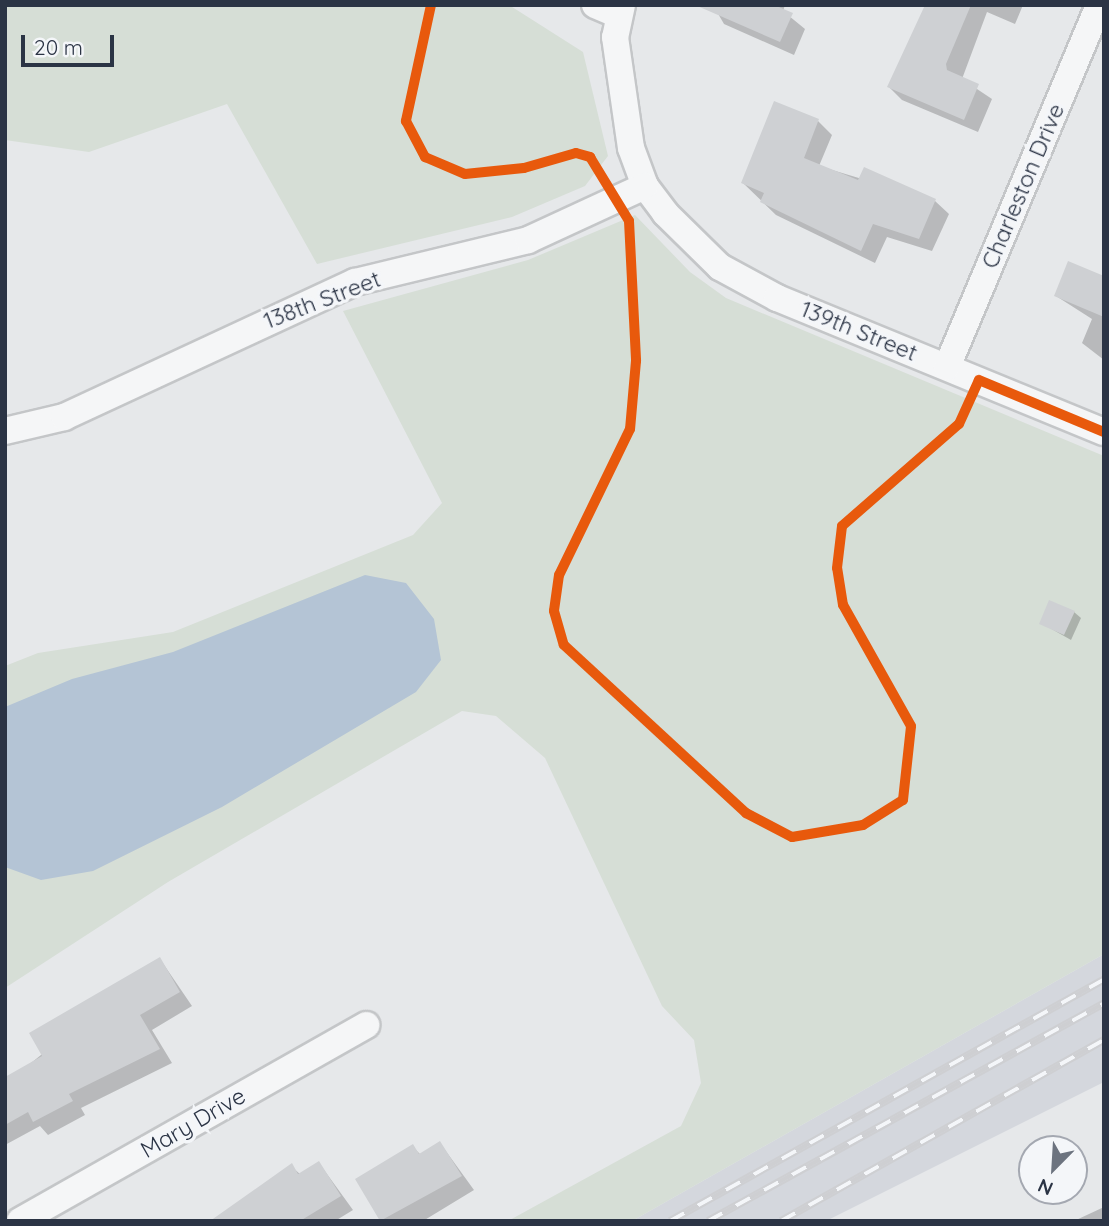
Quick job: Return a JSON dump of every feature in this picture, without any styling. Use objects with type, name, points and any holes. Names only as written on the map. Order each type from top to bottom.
[{"type":"street","name":"Charleston Drive","points":[[947,367],[1098,5]]},
{"type":"street","points":[[612,9],[631,148],[645,186]]},
{"type":"street","name":"139th Street","points":[[645,186],[720,267],[947,367],[1104,432]]},
{"type":"street","name":"138th Street","points":[[5,430],[64,417],[355,282],[528,240],[645,186]]},
{"type":"street","name":"Mary Drive","points":[[20,1221],[366,1025]]},
{"type":"shaded area","points":[[5,5],[509,5],[583,52],[608,156],[585,186],[512,217],[317,264],[227,104],[89,152],[5,140]]},
{"type":"shaded area","points":[[635,215],[690,272],[726,298],[1104,456],[1104,954],[632,1221],[508,1221],[681,1126],[701,1083],[694,1040],[662,1006],[545,758],[496,716],[462,711],[168,882],[5,988],[5,666],[38,653],[173,632],[413,535],[442,503],[343,311],[528,260]]},
{"type":"shaded area","points":[[1104,954],[1104,1082],[826,1221],[632,1221]]},
{"type":"water","points":[[365,575],[406,583],[434,619],[441,660],[416,692],[222,807],[93,871],[41,880],[5,867],[5,707],[72,679],[173,652]]},
{"type":"building","points":[[695,5],[774,5],[793,13],[780,42]]},
{"type":"building","points":[[925,5],[971,5],[946,64],[947,70],[979,84],[964,120],[887,87]]},
{"type":"building","points":[[774,101],[819,119],[804,158],[858,180],[864,167],[936,199],[919,239],[873,224],[861,251],[760,202],[764,193],[741,183]]},
{"type":"building","points":[[1068,261],[1104,276],[1104,317],[1054,296]]},
{"type":"building","points":[[1049,600],[1075,611],[1064,635],[1039,624]]},
{"type":"building","points":[[160,957],[180,992],[140,1015],[160,1049],[69,1094],[73,1101],[33,1122],[28,1112],[5,1125],[5,1077],[42,1056],[29,1033]]},
{"type":"building","points":[[440,1141],[462,1176],[380,1221],[355,1179],[413,1144],[419,1154]]},
{"type":"building","points":[[319,1161],[341,1196],[300,1221],[210,1221],[292,1163],[298,1174]]},
{"type":"railway","points":[[670,1221],[1104,979]]},
{"type":"railway","points":[[708,1221],[1104,1003]]},
{"type":"railway","points":[[781,1221],[1104,1040]]},
{"type":"cycle path","points":[[431,5],[406,121],[425,157],[465,174],[524,168],[576,153],[590,157],[629,221],[636,361],[630,429],[559,575],[554,611],[564,645],[746,813],[792,837],[863,825],[903,800],[911,726],[843,605],[837,568],[842,526],[959,424],[979,380],[1104,432]]}]
